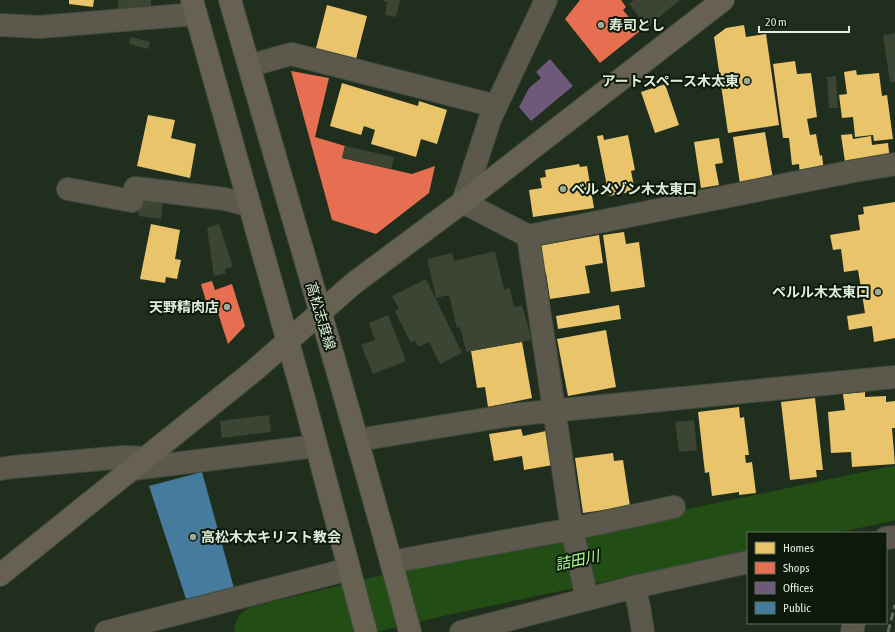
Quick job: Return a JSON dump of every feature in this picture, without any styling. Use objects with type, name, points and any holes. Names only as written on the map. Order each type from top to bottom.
[{"type":"main road","name":"高松志度線","points":[[230,0],[358,440],[410,632]]},
{"type":"main road","points":[[0,575],[256,369],[354,282],[463,202],[723,0]]},
{"type":"main road","points":[[194,7],[288,341],[366,632]]},
{"type":"street","points":[[546,0],[490,119],[463,202],[528,236],[895,164]]},
{"type":"street","points":[[0,25],[39,27],[194,7]]},
{"type":"street","points":[[249,66],[291,54],[496,106]]},
{"type":"street","points":[[68,189],[132,201],[135,188],[225,199],[250,206]]},
{"type":"street","points":[[528,236],[572,529],[587,599]]},
{"type":"street","points":[[358,440],[511,415],[895,377]]},
{"type":"street","points":[[0,469],[13,466],[116,458],[140,463],[316,446]]},
{"type":"street","points":[[393,567],[674,507]]},
{"type":"street","points":[[461,632],[634,587],[747,562]]},
{"type":"street","points":[[106,632],[351,576]]},
{"type":"street","points":[[634,587],[643,632]]},
{"type":"building: Homes","points":[[69,0],[94,0],[93,7],[69,4]]},
{"type":"building: Homes","points":[[327,5],[367,16],[355,63],[315,52]]},
{"type":"building: Homes","name":"アートスペース木太東","points":[[744,25],[746,37],[766,34],[779,125],[728,133],[714,37],[726,28]]},
{"type":"building: Homes","points":[[795,61],[797,74],[811,73],[817,117],[807,119],[810,135],[816,134],[820,156],[822,155],[824,172],[800,175],[799,164],[792,165],[789,138],[783,138],[773,64]]},
{"type":"building: Homes","points":[[856,70],[857,75],[879,73],[882,96],[887,95],[893,139],[874,141],[873,135],[855,137],[853,117],[842,118],[839,95],[847,94],[844,72]]},
{"type":"building: Homes","points":[[342,83],[418,106],[419,101],[447,110],[437,144],[421,139],[416,157],[371,144],[375,130],[364,126],[361,135],[330,126]]},
{"type":"building: Homes","points":[[665,84],[679,125],[655,133],[641,92]]},
{"type":"building: Homes","points":[[148,115],[175,120],[171,138],[196,144],[190,178],[137,166]]},
{"type":"building: Homes","points":[[765,132],[773,179],[740,184],[733,137]]},
{"type":"building: Homes","points":[[852,134],[853,139],[871,136],[872,145],[888,143],[890,160],[845,162],[841,135]]},
{"type":"building: Homes","points":[[603,135],[604,140],[628,135],[635,170],[631,171],[635,191],[609,196],[597,136]]},
{"type":"building: Homes","points":[[719,138],[723,163],[715,164],[719,185],[701,188],[694,142]]},
{"type":"building: Homes","name":"ベルメゾン木太東口","points":[[579,164],[580,167],[587,166],[594,208],[533,217],[529,190],[542,188],[540,178],[546,177],[545,170]]},
{"type":"building: Homes","name":"ペルル木太東口","points":[[895,202],[895,338],[874,342],[872,326],[849,330],[847,316],[865,313],[858,270],[844,272],[841,249],[833,250],[830,235],[860,230],[858,215],[864,214],[863,207]]},
{"type":"building: Homes","points":[[151,224],[180,230],[175,259],[181,260],[177,279],[166,277],[165,283],[140,279]]},
{"type":"building: Homes","points":[[624,232],[626,244],[639,242],[645,287],[611,292],[603,235]]},
{"type":"building: Homes","points":[[599,235],[603,263],[585,266],[590,293],[550,299],[546,273],[542,274],[538,246]]},
{"type":"building: Homes","points":[[619,305],[621,319],[558,329],[556,316]]},
{"type":"building: Homes","points":[[606,330],[616,387],[568,396],[557,339]]},
{"type":"building: Homes","points":[[522,342],[532,398],[488,407],[485,387],[477,388],[471,351]]},
{"type":"building: Homes","points":[[865,392],[865,397],[886,396],[886,402],[895,401],[895,428],[892,428],[895,464],[852,467],[851,452],[831,453],[828,412],[845,410],[843,394]]},
{"type":"building: Homes","points":[[815,398],[823,470],[816,470],[817,477],[790,480],[781,402]]},
{"type":"building: Homes","points":[[739,407],[740,418],[744,417],[749,455],[745,455],[746,463],[752,462],[756,493],[739,495],[739,492],[712,496],[709,472],[705,473],[698,412]]},
{"type":"building: Homes","points":[[521,429],[523,436],[546,431],[553,465],[524,470],[522,456],[494,461],[489,434]]},
{"type":"building: Homes","points":[[613,453],[614,461],[623,460],[630,506],[583,513],[575,458]]},
{"type":"building: Shops","points":[[580,0],[621,0],[626,7],[623,10],[640,31],[600,63],[565,19]]},
{"type":"building: Shops","points":[[291,71],[329,78],[315,137],[345,146],[342,158],[412,174],[435,166],[429,193],[376,234],[332,220]]},
{"type":"building: Shops","points":[[212,281],[215,290],[232,284],[245,326],[228,344],[218,313],[210,315],[201,284]]},
{"type":"building: Offices","points":[[550,59],[573,86],[531,121],[519,107],[529,88],[541,78],[536,72]]},
{"type":"building: Public","name":"高松木太キリスト教会","points":[[202,472],[234,588],[186,599],[149,486]]},
{"type":"building: Other","points":[[118,0],[151,0],[151,14],[118,13]]},
{"type":"building: Other","points":[[381,0],[400,0],[396,17],[385,15],[387,2]]},
{"type":"building: Other","points":[[634,0],[680,0],[647,27],[629,4]]},
{"type":"building: Other","points":[[895,33],[895,82],[890,82],[883,35]]},
{"type":"building: Other","points":[[131,37],[150,42],[148,49],[129,44]]},
{"type":"building: Other","points":[[836,76],[838,108],[829,108],[827,77]]},
{"type":"building: Other","points":[[345,146],[394,157],[391,169],[342,158]]},
{"type":"building: Other","points":[[139,198],[163,200],[161,219],[138,216]]},
{"type":"building: Other","points":[[219,224],[233,267],[225,269],[226,273],[214,276],[207,228]]},
{"type":"building: Other","points":[[495,251],[504,289],[510,288],[514,307],[522,305],[532,340],[466,352],[460,327],[457,328],[449,295],[436,298],[427,259],[452,253],[454,261]]},
{"type":"building: Other","points":[[426,279],[462,353],[440,364],[429,342],[418,347],[415,340],[411,343],[395,311],[399,309],[392,296]]},
{"type":"building: Other","points":[[388,315],[406,361],[373,374],[361,345],[375,340],[369,323]]},
{"type":"building: Other","points":[[269,415],[271,432],[222,438],[220,421]]},
{"type":"building: Other","points":[[694,420],[697,450],[679,452],[675,422]]},
{"type":"waterway","name":"詰田川","points":[[261,632],[444,588],[895,493]]},
{"type":"railway","points":[[888,632],[895,605]]},
{"type":"place","name":"寿司とし","points":[[601,25]]},
{"type":"place","name":"アートスペース木太東","points":[[747,81]]},
{"type":"place","name":"ベルメゾン木太東口","points":[[563,189]]},
{"type":"place","name":"ペルル木太東口","points":[[878,292]]},
{"type":"place","name":"天野精肉店","points":[[227,307]]},
{"type":"place","name":"高松木太キリスト教会","points":[[193,537]]}]
